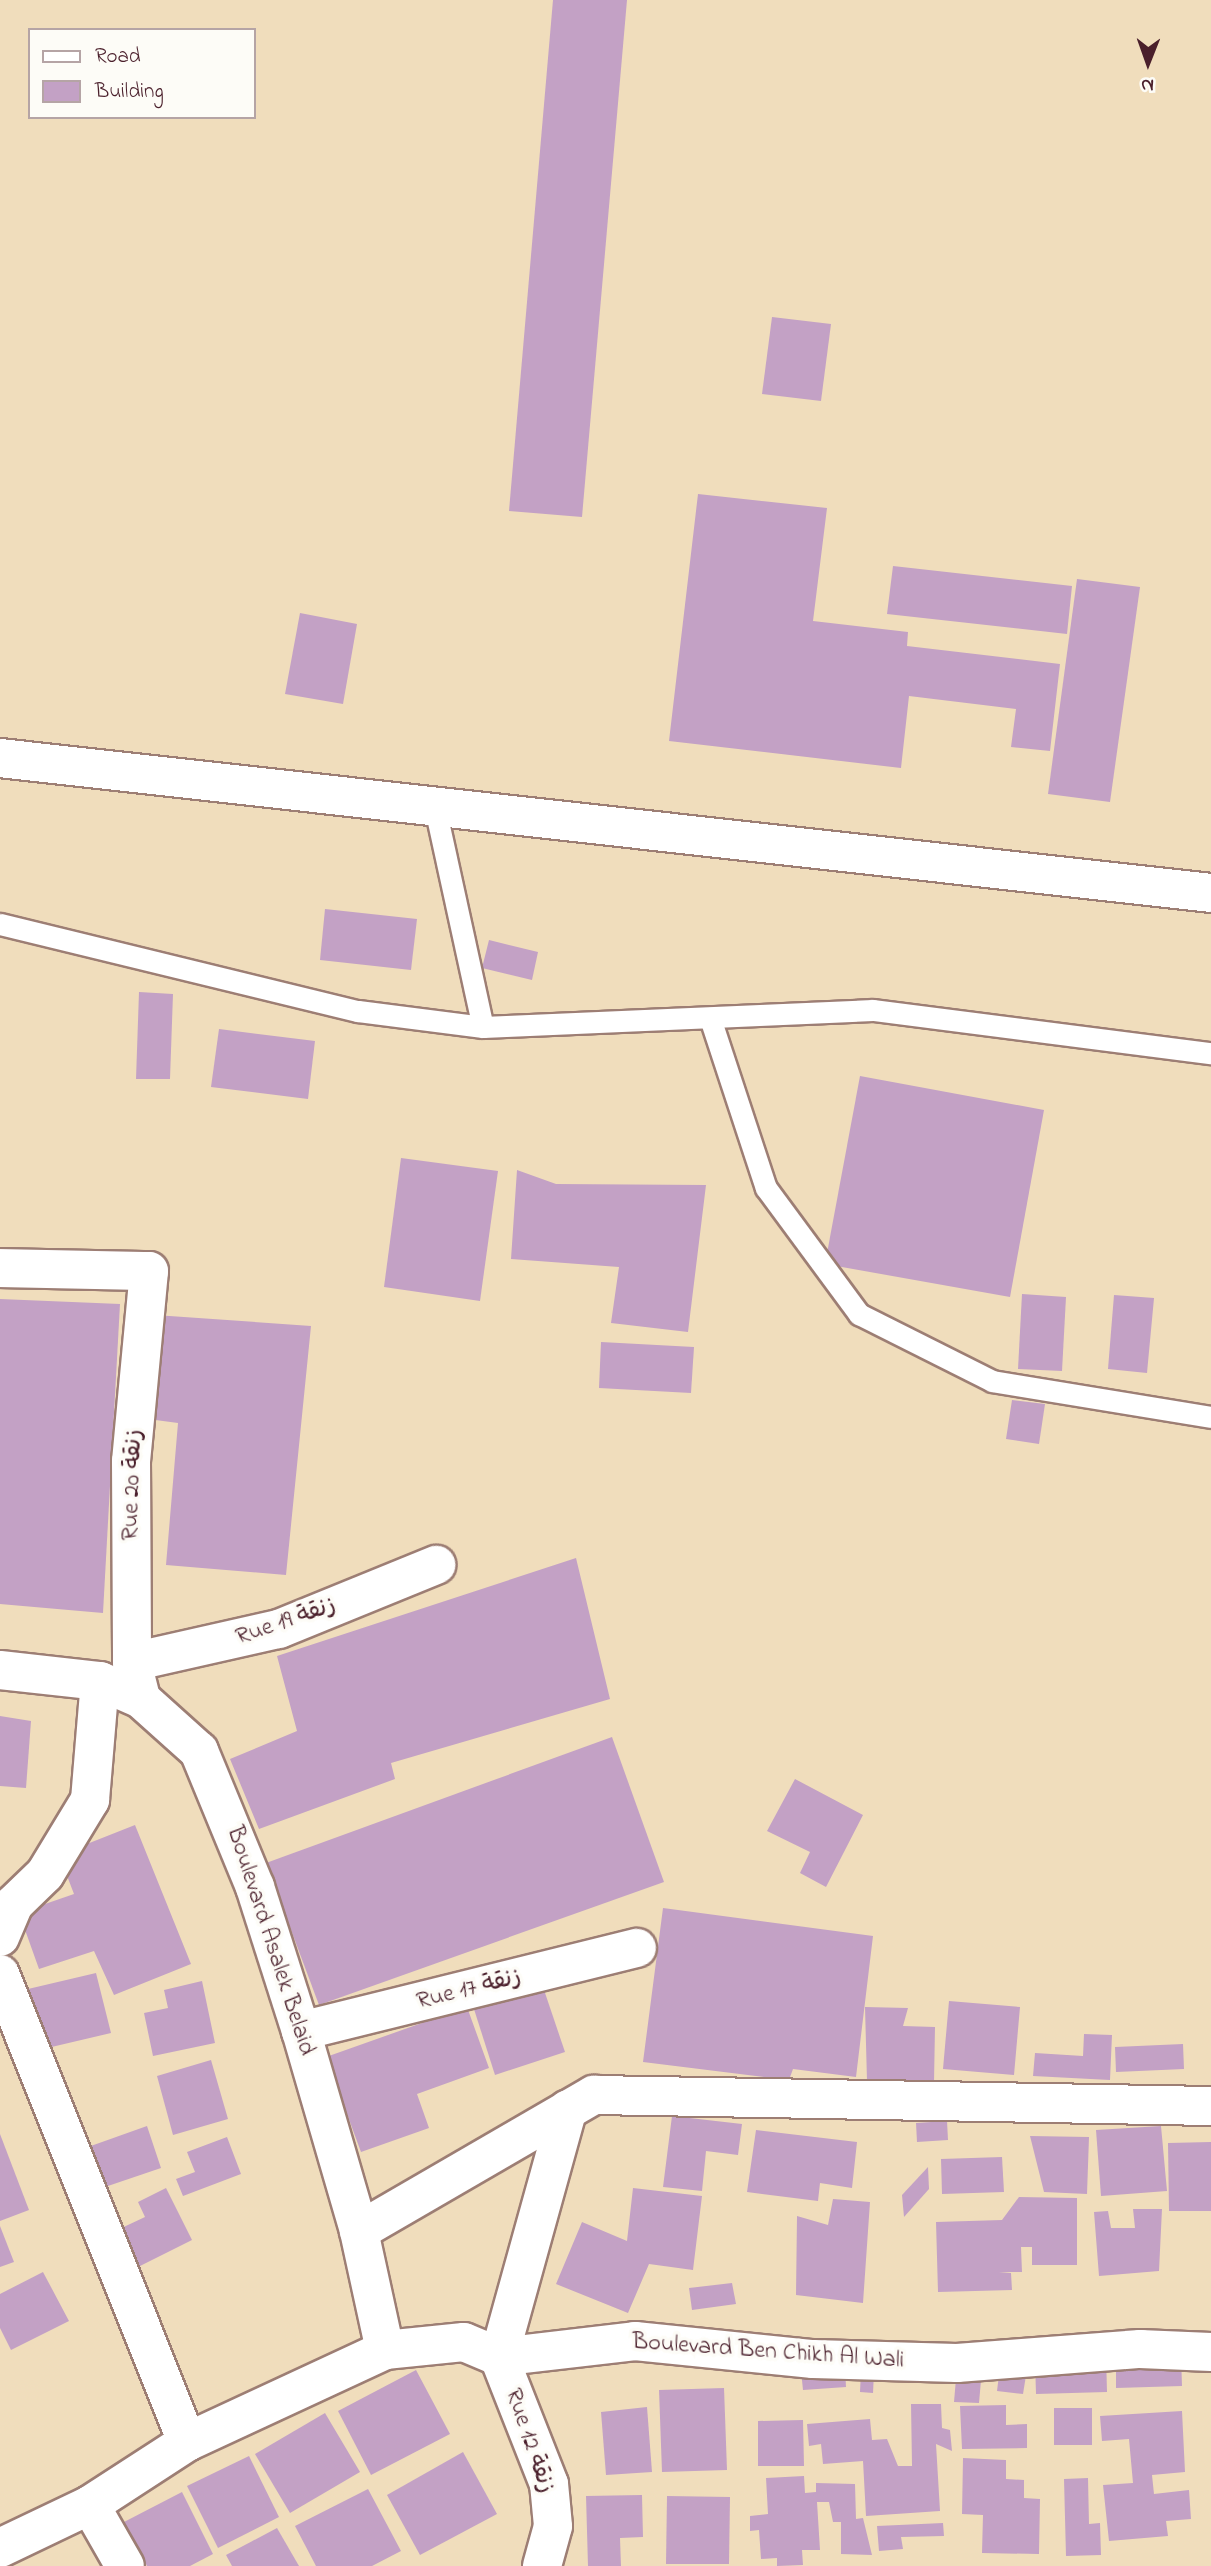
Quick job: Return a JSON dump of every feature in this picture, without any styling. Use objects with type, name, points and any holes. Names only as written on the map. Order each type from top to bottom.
[{"type":"street","points":[[0,758],[435,803],[1211,893]]},
{"type":"street","name":"Rue 20 زنقة","points":[[0,1268],[149,1271],[131,1461],[132,1662],[141,1699]]},
{"type":"street","name":"Rue 19 زنقة","points":[[132,1662],[279,1629],[436,1564]]},
{"type":"street","name":"Boulevard Asalek Belaid","points":[[0,1671],[100,1681],[141,1699],[199,1751],[255,1887],[301,2031],[359,2231],[385,2350]]},
{"type":"street","points":[[5,1915],[58,1855],[90,1800],[100,1681]]},
{"type":"street","name":"Rue 17 زنقة","points":[[301,2031],[637,1948]]},
{"type":"street","points":[[0,1974],[187,2442]]},
{"type":"street","points":[[359,2231],[594,2095],[1211,2106]]},
{"type":"street","points":[[499,2357],[568,2109]]},
{"type":"street","name":"Boulevard Ben Chikh Al Wali","points":[[0,2548],[90,2505],[187,2442],[385,2350],[464,2342],[499,2357],[635,2341],[813,2359],[957,2363],[1140,2349],[1211,2352]]},
{"type":"street","name":"Rue 12 زنقة","points":[[499,2357],[550,2484],[552,2526],[542,2566]]},
{"type":"street","points":[[90,2505],[125,2566]]},
{"type":"lane","points":[[435,803],[484,1027]]},
{"type":"lane","points":[[0,923],[358,1011],[484,1027],[873,1010],[1211,1053]]},
{"type":"lane","points":[[710,1018],[766,1188],[859,1314],[992,1381],[1211,1417]]},
{"type":"building","points":[[553,0],[627,0],[582,517],[509,511]]},
{"type":"building","points":[[772,317],[831,324],[821,401],[762,394]]},
{"type":"building","points":[[698,494],[827,508],[813,621],[908,632],[907,646],[1060,664],[1050,751],[1011,747],[1016,709],[909,696],[901,768],[669,741]]},
{"type":"building","points":[[893,566],[1072,586],[1067,634],[887,614]]},
{"type":"building","points":[[1077,579],[1140,587],[1110,802],[1048,794]]},
{"type":"building","points":[[300,613],[357,624],[343,704],[285,694]]},
{"type":"building","points":[[325,909],[417,919],[411,970],[320,960]]},
{"type":"building","points":[[489,940],[538,952],[532,980],[482,968]]},
{"type":"building","points":[[139,992],[173,994],[170,1079],[136,1079]]},
{"type":"building","points":[[219,1029],[315,1041],[308,1099],[211,1087]]},
{"type":"building","points":[[860,1076],[1044,1110],[1010,1297],[825,1264]]},
{"type":"building","points":[[401,1158],[498,1171],[480,1301],[384,1287]]},
{"type":"building","points":[[517,1170],[556,1184],[706,1185],[688,1332],[611,1323],[619,1267],[511,1259]]},
{"type":"building","points":[[1022,1294],[1066,1297],[1062,1371],[1018,1369]]},
{"type":"building","points":[[1114,1295],[1154,1298],[1147,1373],[1108,1369]]},
{"type":"building","points":[[0,1299],[120,1304],[103,1613],[0,1604]]},
{"type":"building","points":[[155,1315],[311,1326],[286,1575],[166,1565],[178,1423],[148,1419]]},
{"type":"building","points":[[601,1342],[694,1347],[691,1393],[599,1388]]},
{"type":"building","points":[[1012,1400],[1045,1404],[1039,1444],[1006,1439]]},
{"type":"building","points":[[576,1558],[610,1699],[391,1763],[395,1779],[259,1829],[230,1759],[297,1731],[277,1656]]},
{"type":"building","points":[[0,1716],[31,1721],[26,1788],[0,1786]]},
{"type":"building","points":[[612,1737],[664,1882],[319,2005],[266,1863]]},
{"type":"building","points":[[795,1779],[863,1815],[826,1887],[800,1873],[810,1852],[767,1831]]},
{"type":"building","points":[[135,1825],[191,1964],[114,1995],[94,1951],[39,1969],[19,1913],[74,1894],[59,1855]]},
{"type":"building","points":[[663,1908],[873,1936],[856,2077],[793,2069],[789,2080],[643,2062]]},
{"type":"building","points":[[96,1973],[111,2033],[43,2049],[28,1989]]},
{"type":"building","points":[[202,1981],[215,2043],[153,2056],[144,2013],[168,2008],[164,1990]]},
{"type":"building","points":[[542,1984],[565,2052],[495,2075],[473,2006]]},
{"type":"building","points":[[949,2001],[1020,2007],[1014,2075],[943,2069]]},
{"type":"building","points":[[467,2007],[489,2068],[417,2094],[429,2128],[361,2152],[326,2057]]},
{"type":"building","points":[[865,2007],[908,2008],[903,2026],[935,2027],[934,2083],[867,2081]]},
{"type":"building","points":[[1084,2034],[1112,2035],[1110,2080],[1033,2076],[1035,2053],[1083,2056]]},
{"type":"building","points":[[1183,2044],[1184,2069],[1116,2072],[1115,2047]]},
{"type":"building","points":[[211,2060],[228,2119],[173,2135],[157,2076]]},
{"type":"building","points":[[672,2116],[742,2124],[738,2155],[706,2151],[702,2191],[663,2187]]},
{"type":"building","points":[[947,2121],[948,2140],[917,2142],[916,2123]]},
{"type":"building","points":[[147,2126],[161,2168],[102,2188],[88,2147]]},
{"type":"building","points":[[1161,2126],[1167,2191],[1101,2196],[1096,2130]]},
{"type":"building","points":[[756,2130],[857,2142],[852,2188],[820,2183],[818,2201],[747,2192]]},
{"type":"building","points":[[0,2134],[29,2210],[0,2221]]},
{"type":"building","points":[[1030,2136],[1089,2137],[1087,2194],[1044,2192]]},
{"type":"building","points":[[227,2137],[241,2174],[183,2196],[176,2179],[195,2172],[187,2152]]},
{"type":"building","points":[[1211,2142],[1211,2211],[1169,2211],[1168,2143]]},
{"type":"building","points":[[1002,2157],[1004,2192],[942,2194],[941,2159]]},
{"type":"building","points":[[928,2167],[929,2189],[904,2217],[902,2195]]},
{"type":"building","points":[[166,2188],[192,2240],[132,2270],[113,2232],[145,2217],[138,2202]]},
{"type":"building","points":[[633,2188],[702,2196],[693,2270],[649,2264],[628,2313],[556,2284],[582,2222],[627,2241]]},
{"type":"building","points":[[1019,2197],[1077,2198],[1077,2265],[1032,2265],[1032,2247],[1021,2247],[1022,2272],[999,2272],[1011,2273],[1012,2290],[938,2292],[936,2222],[1002,2220]]},
{"type":"building","points":[[833,2199],[870,2202],[863,2303],[796,2295],[797,2216],[828,2225]]},
{"type":"building","points":[[1133,2209],[1162,2209],[1159,2271],[1099,2276],[1094,2212],[1108,2211],[1111,2228],[1135,2228]]},
{"type":"building","points":[[0,2226],[14,2262],[0,2267]]},
{"type":"building","points":[[43,2272],[69,2321],[11,2350],[0,2328],[0,2294]]},
{"type":"building","points":[[732,2283],[736,2304],[692,2310],[689,2288]]},
{"type":"building","points":[[1106,2354],[1107,2392],[1036,2394],[1035,2360]]},
{"type":"building","points":[[1181,2355],[1182,2386],[1116,2388],[1116,2356]]},
{"type":"building","points":[[1001,2359],[1028,2363],[1023,2394],[997,2391]]},
{"type":"building","points":[[957,2367],[982,2369],[979,2403],[954,2402]]},
{"type":"building","points":[[845,2368],[846,2387],[803,2390],[801,2371]]},
{"type":"building","points":[[416,2370],[450,2434],[371,2475],[338,2411]]},
{"type":"building","points":[[861,2370],[874,2372],[873,2393],[860,2392]]},
{"type":"building","points":[[724,2388],[727,2470],[662,2472],[659,2390]]},
{"type":"building","points":[[911,2404],[941,2404],[942,2428],[950,2430],[952,2451],[936,2444],[940,2511],[866,2516],[863,2461],[823,2464],[821,2444],[809,2446],[807,2424],[870,2419],[872,2440],[887,2439],[898,2466],[912,2466]]},
{"type":"building","points":[[1006,2405],[1006,2425],[1027,2424],[1027,2448],[962,2449],[960,2406]]},
{"type":"building","points":[[647,2407],[652,2472],[606,2475],[601,2412]]},
{"type":"building","points":[[1054,2408],[1092,2408],[1092,2445],[1054,2445]]},
{"type":"building","points":[[1182,2411],[1185,2472],[1152,2475],[1154,2494],[1189,2490],[1191,2519],[1166,2521],[1168,2536],[1109,2541],[1103,2485],[1133,2483],[1129,2439],[1102,2441],[1100,2416]]},
{"type":"building","points":[[325,2413],[360,2472],[290,2513],[255,2454]]},
{"type":"building","points":[[803,2420],[804,2466],[758,2466],[758,2421]]},
{"type":"building","points":[[463,2452],[497,2514],[420,2555],[387,2495]]},
{"type":"building","points":[[249,2456],[279,2517],[218,2548],[187,2486]]},
{"type":"building","points":[[963,2458],[1006,2460],[1006,2479],[1024,2480],[1024,2498],[1040,2499],[1039,2554],[982,2553],[983,2515],[962,2514]]},
{"type":"building","points":[[804,2476],[805,2493],[816,2492],[816,2483],[855,2484],[856,2519],[863,2518],[872,2555],[841,2554],[841,2522],[833,2522],[829,2502],[817,2502],[820,2550],[802,2550],[803,2565],[777,2566],[777,2558],[761,2559],[759,2530],[750,2531],[750,2516],[768,2514],[766,2478]]},
{"type":"building","points":[[1088,2478],[1089,2524],[1100,2523],[1101,2555],[1066,2556],[1064,2479]]},
{"type":"building","points":[[368,2489],[401,2551],[372,2566],[316,2566],[295,2526]]},
{"type":"building","points":[[182,2492],[213,2554],[190,2566],[147,2566],[124,2522]]},
{"type":"building","points":[[642,2495],[643,2537],[620,2538],[621,2566],[588,2566],[586,2496]]},
{"type":"building","points":[[667,2496],[730,2497],[729,2564],[666,2564]]},
{"type":"building","points":[[943,2523],[944,2536],[901,2537],[903,2549],[879,2551],[877,2526]]},
{"type":"building","points":[[277,2528],[299,2566],[232,2566],[226,2555]]}]
